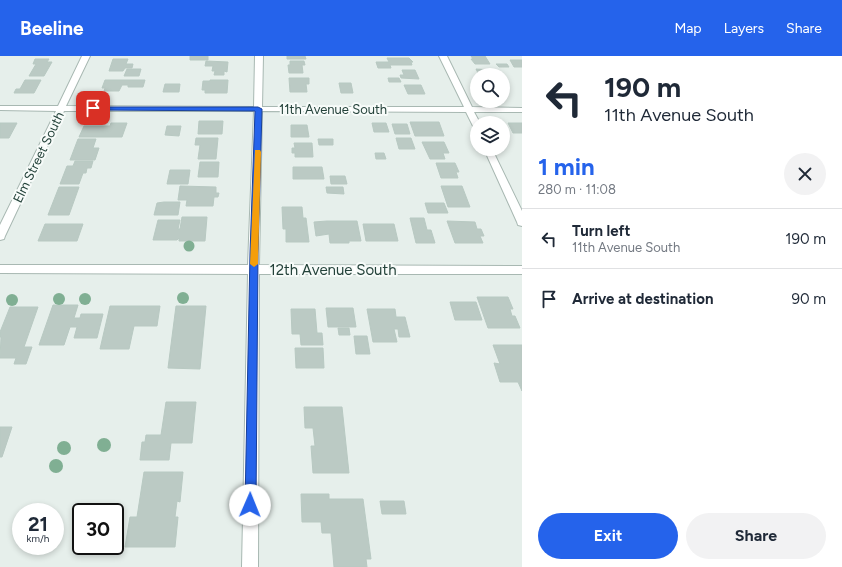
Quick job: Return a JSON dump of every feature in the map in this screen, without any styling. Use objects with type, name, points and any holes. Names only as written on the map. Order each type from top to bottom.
[{"type":"street","name":"Elm Street South","points":[[0,236],[86,56]]},
{"type":"street","points":[[250,567],[254,270],[259,56]]},
{"type":"street","points":[[443,56],[473,116]]},
{"type":"street","name":"11th Avenue South","points":[[0,108],[522,110]]},
{"type":"street","points":[[491,156],[522,222]]},
{"type":"street","name":"12th Avenue South","points":[[0,269],[522,270]]},
{"type":"building","points":[[190,56],[208,56],[208,60],[190,60]]},
{"type":"building","points":[[287,56],[305,56],[306,59],[287,59]]},
{"type":"building","points":[[471,56],[485,56],[490,64],[475,64],[471,59],[473,59]]},
{"type":"building","points":[[387,58],[409,58],[413,62],[411,62],[412,65],[390,65],[391,68],[378,68],[376,62],[389,62]]},
{"type":"building","points":[[35,59],[49,59],[47,62],[52,62],[44,76],[29,76],[36,64],[33,64]]},
{"type":"building","points":[[113,59],[128,59],[126,64],[133,64],[132,68],[125,68],[123,71],[109,71]]},
{"type":"building","points":[[510,60],[522,60],[522,67],[514,67]]},
{"type":"building","points":[[206,61],[228,62],[227,72],[224,71],[224,75],[214,75],[215,71],[212,71],[213,66],[205,66]]},
{"type":"building","points":[[290,61],[304,61],[305,65],[302,65],[303,73],[289,73],[288,65],[290,65]]},
{"type":"building","points":[[496,64],[507,64],[509,67],[499,67]]},
{"type":"building","points":[[127,69],[141,69],[139,76],[124,76]]},
{"type":"building","points":[[402,70],[415,70],[419,79],[401,78],[400,75],[404,75]]},
{"type":"building","points":[[289,78],[309,78],[309,84],[306,84],[307,92],[290,92]]},
{"type":"building","points":[[388,78],[399,78],[401,82],[389,82]]},
{"type":"building","points":[[25,80],[41,80],[34,93],[14,93],[16,89],[20,89]]},
{"type":"building","points":[[105,80],[145,80],[143,87],[128,87],[128,85],[122,85],[119,91],[104,91],[105,88],[102,88]]},
{"type":"building","points":[[228,80],[227,93],[205,93],[205,90],[202,90],[203,81]]},
{"type":"building","points":[[339,83],[351,83],[353,93],[341,93]]},
{"type":"building","points":[[165,84],[180,84],[179,92],[163,92]]},
{"type":"building","points":[[404,85],[421,85],[425,94],[408,94]]},
{"type":"building","points":[[199,121],[223,121],[222,134],[198,134]]},
{"type":"building","points":[[410,122],[439,122],[444,136],[415,136]]},
{"type":"building","points":[[0,123],[17,123],[9,138],[0,138]]},
{"type":"building","points":[[111,123],[127,123],[122,137],[79,137],[84,126],[110,126]]},
{"type":"building","points":[[372,123],[386,123],[389,132],[374,132]]},
{"type":"building","points":[[510,123],[522,123],[522,133],[513,133]]},
{"type":"building","points":[[392,124],[407,124],[410,134],[395,134]]},
{"type":"building","points":[[291,125],[307,125],[309,137],[291,137]]},
{"type":"building","points":[[167,126],[181,126],[179,136],[165,135]]},
{"type":"building","points":[[196,138],[218,138],[216,159],[198,159],[200,145],[195,145]]},
{"type":"building","points":[[396,138],[411,138],[415,149],[399,149]]},
{"type":"building","points":[[78,139],[96,139],[93,148],[99,148],[95,160],[70,160]]},
{"type":"building","points":[[318,139],[333,139],[333,145],[319,145]]},
{"type":"building","points":[[422,142],[444,142],[449,153],[443,153],[445,159],[430,159]]},
{"type":"building","points":[[294,143],[312,143],[313,157],[295,157],[295,153],[292,153],[292,148],[295,148]]},
{"type":"building","points":[[375,153],[384,153],[386,159],[376,159]]},
{"type":"building","points":[[75,161],[93,161],[91,168],[87,168],[86,173],[83,173],[79,184],[60,184],[67,166],[73,166]]},
{"type":"building","points":[[200,162],[219,162],[218,177],[198,177]]},
{"type":"building","points":[[436,163],[455,163],[459,172],[456,172],[458,178],[441,178]]},
{"type":"building","points":[[293,167],[322,167],[324,179],[293,179]]},
{"type":"building","points":[[170,170],[190,170],[188,184],[167,184]]},
{"type":"building","points":[[330,176],[345,176],[347,184],[331,184]]},
{"type":"building","points":[[180,186],[216,187],[216,193],[219,193],[218,197],[214,197],[213,206],[186,206],[187,200],[178,200]]},
{"type":"building","points":[[441,186],[462,186],[470,207],[448,207]]},
{"type":"building","points":[[59,187],[79,187],[69,215],[48,215]]},
{"type":"building","points":[[326,187],[343,187],[344,194],[327,193]]},
{"type":"building","points":[[180,202],[178,215],[154,215],[157,203]]},
{"type":"building","points":[[425,203],[444,203],[448,213],[428,213]]},
{"type":"building","points":[[282,207],[302,207],[303,218],[306,218],[309,242],[286,242],[286,229],[283,229]]},
{"type":"building","points":[[182,217],[207,217],[205,241],[179,241],[179,238],[177,240],[153,240],[158,220],[180,220],[178,229],[180,229]]},
{"type":"building","points":[[410,218],[424,218],[427,230],[431,230],[435,243],[416,243]]},
{"type":"building","points":[[357,221],[361,241],[349,241],[349,243],[330,243],[329,234],[316,236],[314,222]]},
{"type":"building","points":[[447,221],[475,222],[477,229],[481,229],[484,236],[480,236],[483,243],[455,243]]},
{"type":"building","points":[[45,224],[83,224],[77,241],[38,241]]},
{"type":"building","points":[[363,224],[394,224],[398,241],[366,241]]},
{"type":"building","points":[[477,297],[508,297],[513,309],[510,309],[512,316],[515,316],[520,328],[488,328]]},
{"type":"building","points":[[450,302],[476,302],[482,320],[455,320]]},
{"type":"building","points":[[53,305],[78,305],[74,318],[80,318],[81,314],[103,314],[97,338],[74,338],[77,327],[70,327],[64,345],[39,345]]},
{"type":"building","points":[[110,306],[160,306],[157,326],[134,326],[129,349],[100,349]]},
{"type":"building","points":[[176,306],[206,306],[200,369],[168,368]]},
{"type":"building","points":[[10,307],[38,307],[24,347],[32,347],[26,364],[14,364],[16,358],[0,358],[0,332]]},
{"type":"building","points":[[326,308],[353,308],[356,327],[328,327]]},
{"type":"building","points":[[291,309],[315,309],[317,333],[322,333],[323,345],[301,345],[300,334],[292,334]]},
{"type":"building","points":[[367,309],[395,309],[396,317],[405,317],[410,337],[399,337],[398,329],[394,329],[397,342],[373,342]]},
{"type":"building","points":[[338,328],[349,328],[350,335],[339,335]]},
{"type":"building","points":[[354,336],[367,336],[370,354],[356,354]]},
{"type":"building","points":[[493,345],[522,345],[522,391],[518,382],[500,382],[494,363],[500,364]]},
{"type":"building","points":[[295,348],[323,348],[324,368],[296,368]]},
{"type":"building","points":[[166,402],[196,402],[192,443],[171,443],[169,460],[140,460],[142,442],[145,442],[146,435],[161,435]]},
{"type":"building","points":[[304,407],[342,407],[349,473],[313,473],[311,446],[315,446],[313,428],[305,428]]},
{"type":"building","points":[[0,427],[12,427],[2,457],[0,457]]},
{"type":"building","points":[[144,472],[183,472],[180,502],[177,501],[175,517],[178,517],[175,547],[125,547],[130,517],[137,517]]},
{"type":"building","points":[[301,494],[329,494],[329,499],[363,499],[371,559],[366,559],[367,567],[334,567],[331,533],[322,533],[321,522],[302,522]]},
{"type":"building","points":[[380,501],[404,501],[406,514],[382,514]]},
{"type":"slow traffic","points":[[254,264],[257,152]]},
{"type":"route","points":[[93,108],[258,109],[250,505]]}]
